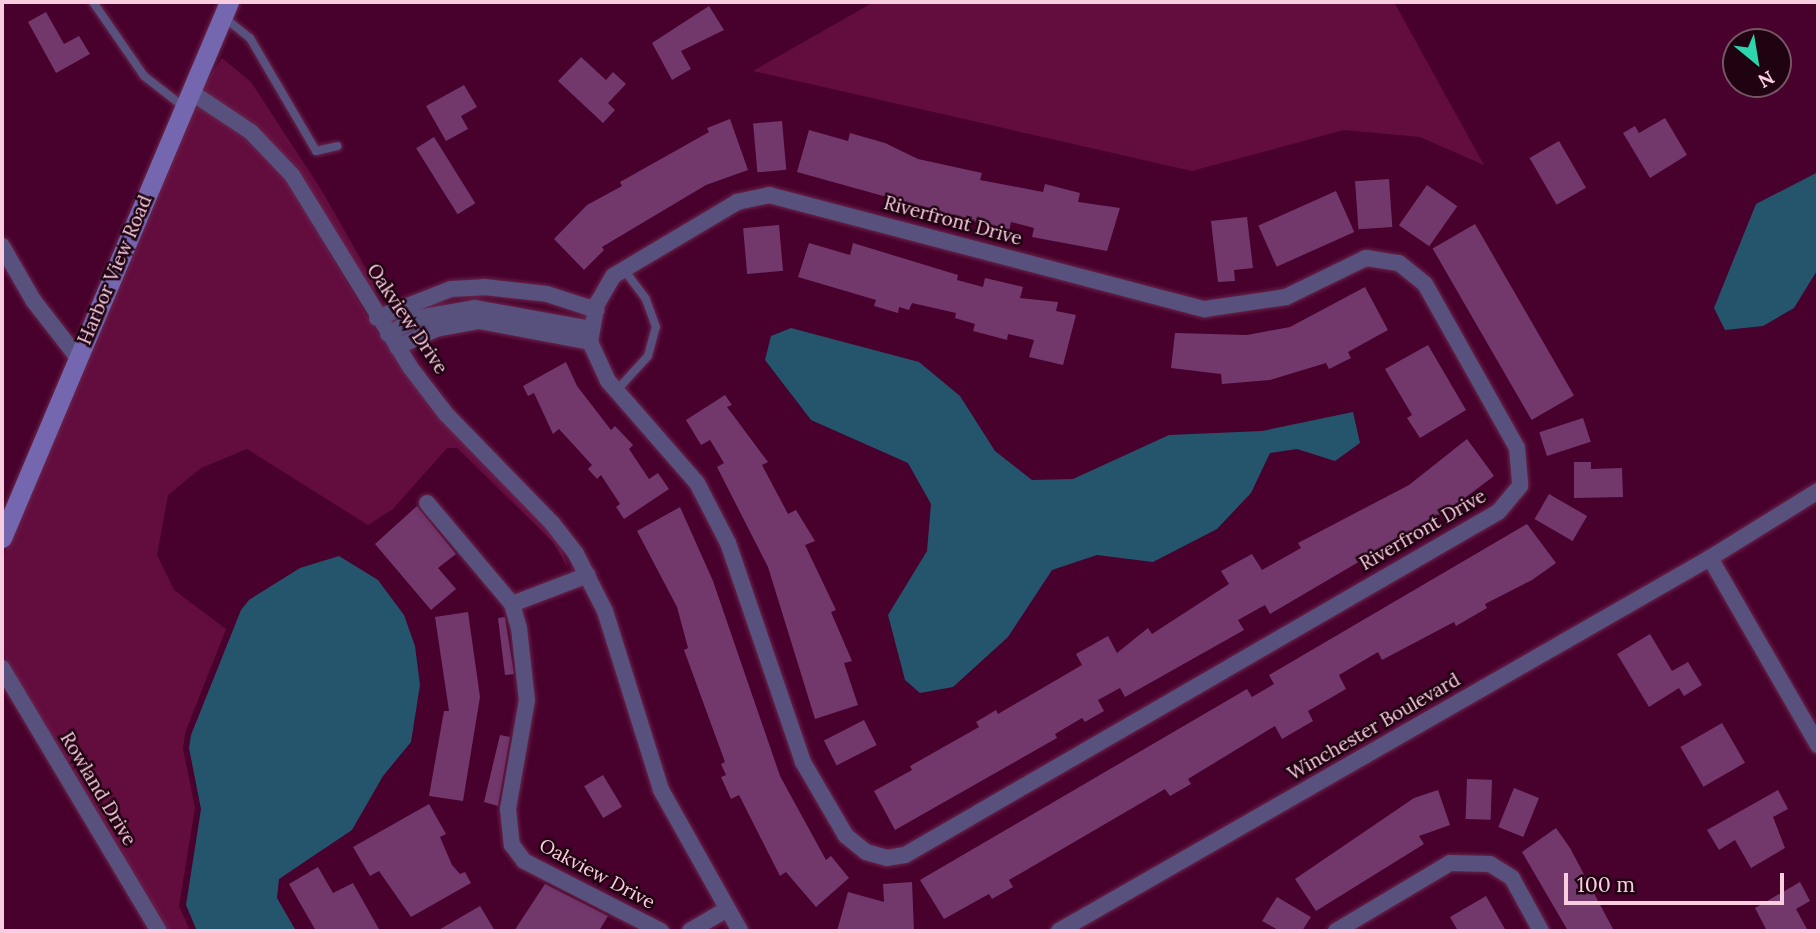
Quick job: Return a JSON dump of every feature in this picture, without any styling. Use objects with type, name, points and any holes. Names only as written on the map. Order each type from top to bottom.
[{"type":"main road","name":"Harbor View Road","points":[[2,538],[225,9]]},
{"type":"street","name":"Oakview Drive","points":[[187,99],[251,132],[292,175],[377,318],[446,414],[552,523],[588,575],[605,611],[661,790],[740,931]]},
{"type":"street","name":"Riverfront Drive","points":[[769,195],[1205,309],[1286,297],[1350,263],[1385,258],[1413,271],[1425,285],[1517,448],[1522,473],[1511,501],[1498,512],[905,855],[887,858],[855,845],[809,772],[794,740],[716,516],[680,459],[617,390],[591,336],[602,292],[623,268],[737,202],[769,195]]},
{"type":"street","points":[[2,246],[28,294],[77,357]]},
{"type":"street","points":[[377,318],[451,289],[509,289],[547,294],[596,310]]},
{"type":"street","points":[[506,318],[509,289]]},
{"type":"street","points":[[392,340],[432,314],[474,308],[506,318],[591,336]]},
{"type":"street","name":"Winchester Boulevard","points":[[1059,931],[1710,558],[1818,491]]},
{"type":"street","points":[[427,503],[512,604],[588,575]]},
{"type":"street","points":[[1710,558],[1818,745]]},
{"type":"street","name":"Oakview Drive","points":[[512,604],[527,700],[508,809],[512,845],[524,861],[661,931]]},
{"type":"street","name":"Rowland Drive","points":[[2,668],[159,931]]},
{"type":"street","points":[[1336,931],[1450,863],[1490,864],[1512,878],[1541,931]]},
{"type":"street","points":[[690,931],[727,909]]},
{"type":"lane","points":[[93,2],[144,76],[187,99]]},
{"type":"lane","points":[[225,9],[250,38],[316,151],[337,146]]},
{"type":"lane","points":[[617,390],[648,356],[656,327],[646,299],[623,268]]},
{"type":"shaded area","points":[[874,2],[1394,2],[1484,165],[1420,137],[1344,130],[1192,171],[753,71]]},
{"type":"shaded area","points":[[222,58],[251,82],[322,191],[375,284],[376,302],[298,169],[256,126],[201,89]]},
{"type":"shaded area","points":[[194,103],[246,138],[286,180],[374,328],[427,403],[546,528],[561,546],[569,570],[553,542],[457,448],[447,448],[393,509],[368,525],[247,449],[201,468],[168,495],[157,555],[174,590],[226,629],[185,733],[183,749],[195,808],[179,906],[190,931],[169,931],[2,653],[2,559]]},
{"type":"water","points":[[1818,172],[1818,269],[1794,308],[1763,326],[1725,330],[1714,308],[1756,204]]},
{"type":"water","points":[[791,328],[919,362],[960,396],[995,451],[1032,480],[1073,479],[1169,435],[1262,431],[1353,412],[1360,443],[1335,461],[1297,449],[1270,453],[1251,493],[1217,529],[1153,562],[1097,555],[1052,570],[1008,637],[953,687],[920,693],[905,680],[888,615],[927,551],[931,504],[908,463],[811,420],[765,360],[771,336]]},
{"type":"water","points":[[339,556],[378,580],[404,615],[415,646],[420,685],[411,742],[383,776],[352,830],[279,879],[277,898],[296,931],[197,931],[186,905],[201,809],[189,748],[191,735],[241,610],[249,600],[300,568]]},
{"type":"building","points":[[709,6],[724,30],[681,51],[691,69],[672,80],[652,43]]},
{"type":"building","points":[[46,12],[64,44],[79,36],[90,54],[56,73],[28,22]]},
{"type":"building","points":[[581,57],[606,80],[613,72],[626,84],[608,103],[615,110],[603,123],[558,81]]},
{"type":"building","points":[[464,85],[477,107],[461,116],[468,129],[446,141],[426,106]]},
{"type":"building","points":[[1665,118],[1687,155],[1650,178],[1623,133],[1635,126],[1639,133]]},
{"type":"building","points":[[730,119],[748,170],[706,185],[602,247],[604,250],[584,270],[554,239],[587,205],[622,186],[620,182],[709,132],[707,128]]},
{"type":"building","points":[[782,121],[786,170],[757,172],[753,124]]},
{"type":"building","points":[[809,130],[848,141],[850,133],[885,143],[918,159],[982,173],[980,180],[1043,192],[1045,184],[1080,193],[1078,202],[1120,208],[1107,251],[1032,237],[1034,228],[1011,222],[1009,231],[797,172]]},
{"type":"building","points":[[434,137],[475,203],[458,214],[416,148]]},
{"type":"building","points":[[1559,141],[1586,188],[1557,205],[1530,158]]},
{"type":"building","points":[[1389,179],[1392,227],[1358,229],[1355,181]]},
{"type":"building","points":[[1427,185],[1457,206],[1429,246],[1399,225]]},
{"type":"building","points":[[1336,191],[1354,232],[1277,267],[1258,226]]},
{"type":"building","points":[[1247,217],[1253,268],[1234,270],[1235,281],[1218,282],[1211,221]]},
{"type":"building","points":[[1475,224],[1574,395],[1532,420],[1433,248]]},
{"type":"building","points":[[779,225],[783,271],[747,274],[743,228]]},
{"type":"building","points":[[809,243],[850,255],[853,243],[958,275],[957,280],[983,287],[985,278],[1023,287],[1020,298],[1058,302],[1056,311],[1076,315],[1063,365],[1029,357],[1034,340],[1008,334],[1007,340],[973,331],[975,324],[955,318],[956,313],[912,303],[909,310],[899,307],[898,313],[874,306],[876,300],[798,277]]},
{"type":"building","points":[[1365,287],[1388,330],[1348,352],[1351,358],[1329,369],[1326,363],[1270,380],[1222,384],[1221,374],[1171,368],[1175,333],[1247,335],[1290,327]]},
{"type":"building","points":[[1428,345],[1466,410],[1420,438],[1407,418],[1412,415],[1385,369]]},
{"type":"building","points":[[566,362],[577,386],[611,430],[615,426],[633,445],[629,449],[649,479],[658,473],[669,489],[624,519],[616,507],[620,504],[601,475],[597,479],[588,469],[592,465],[559,429],[553,434],[534,393],[528,396],[523,386]]},
{"type":"building","points":[[725,395],[732,405],[727,407],[768,462],[762,465],[788,514],[796,510],[815,541],[805,545],[836,610],[831,612],[852,661],[844,663],[858,705],[815,719],[768,567],[717,467],[724,463],[710,440],[701,445],[686,420]]},
{"type":"building","points":[[1583,418],[1591,442],[1547,456],[1539,432]]},
{"type":"building","points":[[1467,439],[1494,476],[1454,506],[1270,614],[1265,605],[1238,620],[1244,630],[1125,697],[1120,688],[1098,700],[1104,711],[1085,722],[1082,718],[1055,734],[1057,738],[895,830],[874,791],[912,770],[910,766],[979,727],[976,722],[996,710],[998,714],[1082,665],[1076,654],[1108,636],[1117,653],[1148,628],[1152,634],[1229,584],[1221,571],[1252,554],[1262,570],[1301,548],[1298,543],[1409,485]]},
{"type":"building","points":[[1574,462],[1591,462],[1591,469],[1622,468],[1623,497],[1574,498]]},
{"type":"building","points":[[1549,494],[1587,516],[1573,541],[1534,519]]},
{"type":"building","points":[[417,506],[456,554],[438,568],[456,589],[431,610],[375,544]]},
{"type":"building","points":[[680,507],[713,581],[780,776],[826,860],[831,856],[849,878],[816,907],[786,872],[780,876],[739,795],[731,799],[721,777],[726,775],[721,764],[725,762],[684,650],[688,648],[677,607],[637,531]]},
{"type":"building","points":[[1527,524],[1556,563],[1532,580],[1485,604],[1487,608],[1456,626],[1454,622],[1382,660],[1378,652],[1339,675],[1346,689],[1308,711],[1313,721],[1282,739],[1275,726],[1188,779],[1191,784],[1170,796],[1165,789],[1009,880],[1013,887],[992,899],[989,894],[944,919],[920,880],[1247,689],[1252,697],[1274,684],[1269,675]]},
{"type":"building","points":[[468,612],[480,697],[463,801],[429,796],[444,711],[449,711],[435,617]]},
{"type":"building","points":[[505,617],[514,674],[505,675],[498,618]]},
{"type":"building","points":[[1650,634],[1672,671],[1688,662],[1702,685],[1684,696],[1679,688],[1649,707],[1617,654]]},
{"type":"building","points":[[864,720],[877,745],[837,765],[824,740]]},
{"type":"building","points":[[1722,723],[1745,763],[1703,787],[1680,747]]},
{"type":"building","points":[[500,735],[510,737],[498,806],[484,802]]},
{"type":"building","points":[[603,775],[622,807],[603,818],[584,786]]},
{"type":"building","points":[[1467,779],[1492,780],[1491,820],[1466,819]]},
{"type":"building","points":[[1514,788],[1539,798],[1523,837],[1498,827]]},
{"type":"building","points":[[1438,790],[1450,825],[1419,836],[1424,844],[1316,911],[1295,879],[1414,798]]},
{"type":"building","points":[[1778,790],[1788,809],[1773,817],[1785,848],[1751,868],[1735,840],[1719,850],[1707,830]]},
{"type":"building","points":[[429,804],[446,834],[440,837],[452,865],[460,874],[465,872],[471,883],[411,917],[379,871],[370,876],[353,847]]},
{"type":"building","points":[[1556,828],[1570,848],[1614,931],[1568,931],[1522,852]]},
{"type":"building","points":[[318,867],[333,893],[353,883],[380,931],[316,931],[289,884]]},
{"type":"building","points":[[912,882],[914,931],[837,931],[848,892],[884,902],[883,884]]},
{"type":"building","points":[[1800,882],[1810,901],[1796,909],[1808,931],[1767,931],[1755,908]]},
{"type":"building","points":[[545,884],[608,916],[599,931],[514,931]]},
{"type":"building","points":[[1486,896],[1506,931],[1458,931],[1450,917]]},
{"type":"building","points":[[1277,897],[1311,917],[1302,931],[1280,931],[1262,921]]},
{"type":"building","points":[[480,906],[495,931],[437,931]]}]
